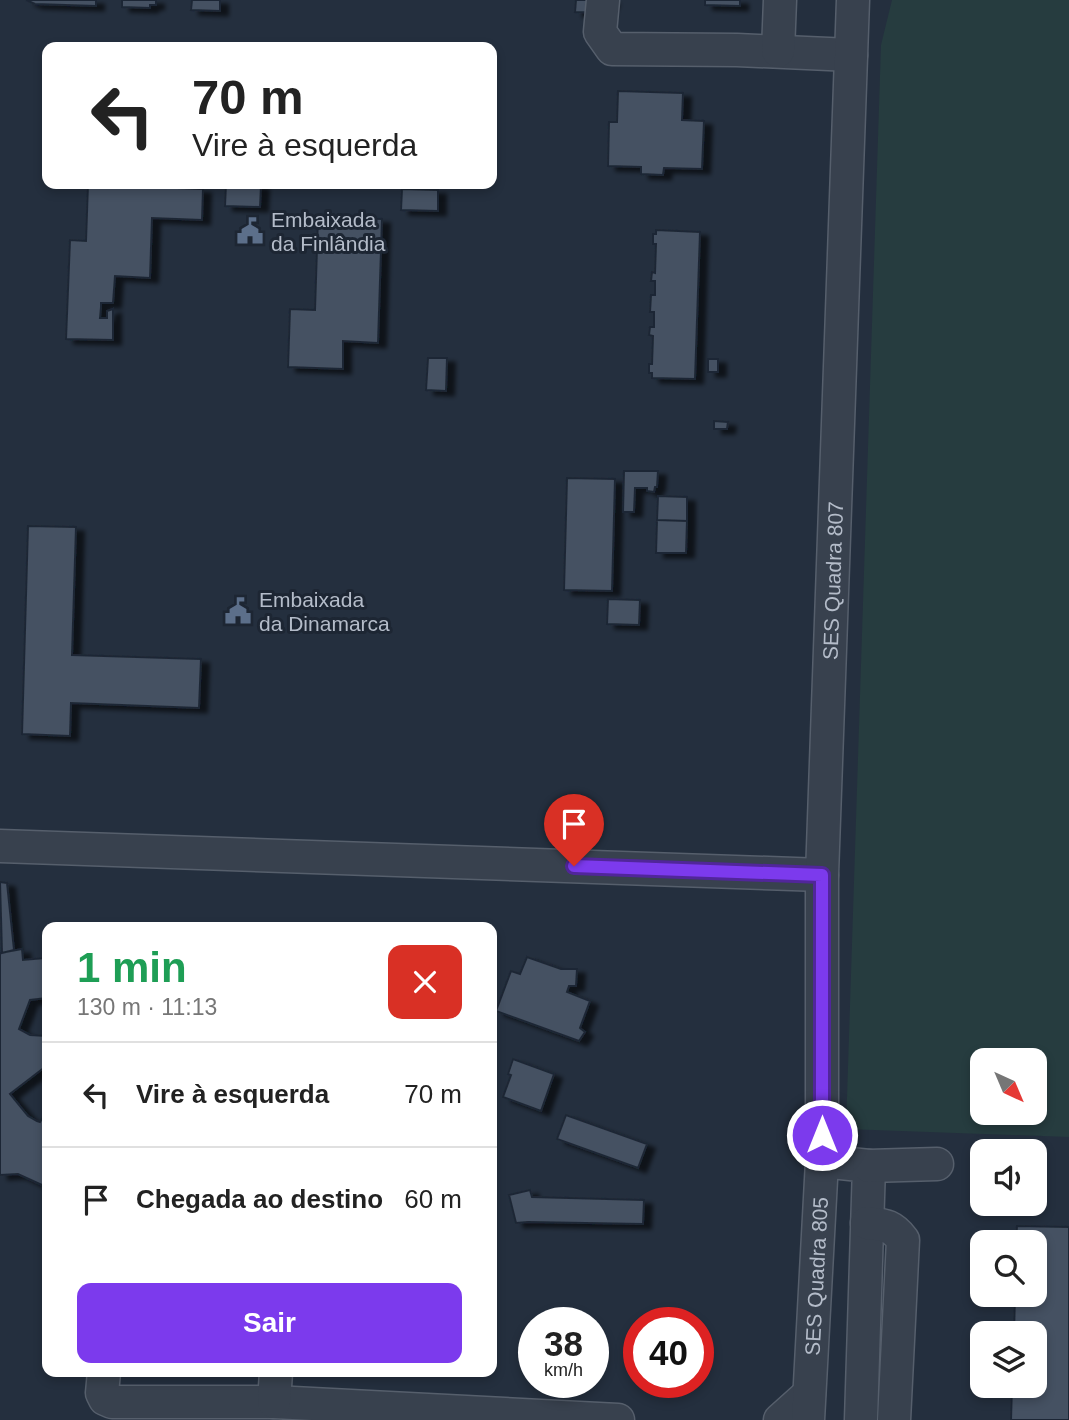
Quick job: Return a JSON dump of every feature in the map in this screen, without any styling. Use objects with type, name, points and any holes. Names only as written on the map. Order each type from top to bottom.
[{"type":"street","points":[[603,0],[600,32],[612,49],[778,51],[851,55]]},
{"type":"street","points":[[778,51],[780,0]]},
{"type":"street","name":"SES Quadra 807","points":[[822,1160],[822,875],[853,0]]},
{"type":"street","points":[[0,846],[822,875]]},
{"type":"street","points":[[822,1160],[869,1166],[937,1164]]},
{"type":"street","name":"SES Quadra 805","points":[[770,1420],[780,1420],[809,1407],[822,1160]]},
{"type":"street","points":[[861,1420],[869,1166]]},
{"type":"street","points":[[867,1223],[896,1230],[904,1240],[894,1420]]},
{"type":"street","points":[[104,1377],[102,1393],[105,1399],[112,1402],[275,1387],[618,1420]]},
{"type":"green space","points":[[892,0],[1069,0],[1069,1137],[846,1129],[881,45]]},
{"type":"building","points":[[26,0],[96,0],[96,6],[35,4]]},
{"type":"building","points":[[122,0],[156,0],[156,5],[150,5],[150,8],[122,7]]},
{"type":"building","points":[[192,0],[220,0],[220,11],[191,10]]},
{"type":"building","points":[[576,0],[611,0],[606,13],[575,12]]},
{"type":"building","points":[[705,0],[740,0],[740,6],[705,5]]},
{"type":"building","points":[[618,91],[683,93],[682,120],[704,121],[702,169],[664,168],[663,175],[641,174],[641,167],[608,166],[609,122],[617,122]]},
{"type":"building","points":[[88,189],[203,189],[202,220],[152,218],[150,278],[115,276],[113,303],[101,303],[100,318],[107,318],[107,311],[113,309],[113,340],[66,339],[70,240],[86,241]]},
{"type":"building","points":[[226,189],[261,189],[260,207],[225,206]]},
{"type":"building","points":[[402,189],[438,190],[438,211],[401,210]]},
{"type":"building","points":[[318,217],[382,219],[378,343],[343,341],[343,369],[288,367],[290,309],[315,310]]},
{"type":"building","points":[[656,230],[700,232],[695,379],[652,378],[652,373],[649,373],[653,336],[649,335],[650,327],[654,327],[654,312],[650,312],[651,295],[655,295],[655,281],[651,281],[652,272],[655,273],[656,244],[653,244],[653,234],[656,234]]},
{"type":"building","points":[[428,358],[447,358],[446,391],[426,390]]},
{"type":"building","points":[[708,359],[718,359],[718,372],[708,372]]},
{"type":"building","points":[[714,421],[728,422],[727,429],[714,429]]},
{"type":"building","points":[[624,471],[658,471],[654,492],[647,491],[647,488],[635,488],[634,512],[623,512]]},
{"type":"building","points":[[567,478],[615,479],[612,591],[564,590]]},
{"type":"building","points":[[658,496],[687,497],[687,521],[657,520]]},
{"type":"building","points":[[657,520],[687,521],[686,553],[656,553]]},
{"type":"building","points":[[28,526],[76,527],[72,655],[201,659],[199,708],[71,703],[70,736],[22,734]]},
{"type":"building","points":[[608,599],[640,600],[639,625],[607,624]]},
{"type":"building","points":[[0,882],[7,883],[14,950],[2,953]]},
{"type":"building","points":[[22,949],[23,960],[42,958],[42,999],[30,1000],[19,1029],[30,1035],[42,1036],[42,1069],[10,1094],[28,1116],[40,1122],[42,1119],[42,1185],[18,1174],[0,1175],[0,953]]},
{"type":"building","points":[[527,957],[561,969],[577,969],[576,986],[569,986],[567,992],[590,1001],[580,1028],[585,1032],[579,1041],[497,1011],[511,971],[520,974]]},
{"type":"building","points":[[513,1059],[554,1074],[541,1111],[503,1097],[511,1075],[508,1074]]},
{"type":"building","points":[[566,1115],[647,1144],[638,1168],[557,1139]]},
{"type":"building","points":[[530,1190],[532,1197],[644,1200],[643,1224],[516,1223],[509,1195]]},
{"type":"building","points":[[1017,1226],[1069,1227],[1069,1420],[1011,1420],[1012,1398],[1047,1398],[1047,1321],[1014,1321],[1015,1307],[1047,1307],[1047,1230],[1017,1230]]},
{"type":"place","name":"Embaixada da Finlândia","points":[[250,231]]},
{"type":"place","name":"Embaixada da Dinamarca","points":[[238,611]]},
{"type":"route","points":[[574,866],[822,875],[822,1135]]}]
